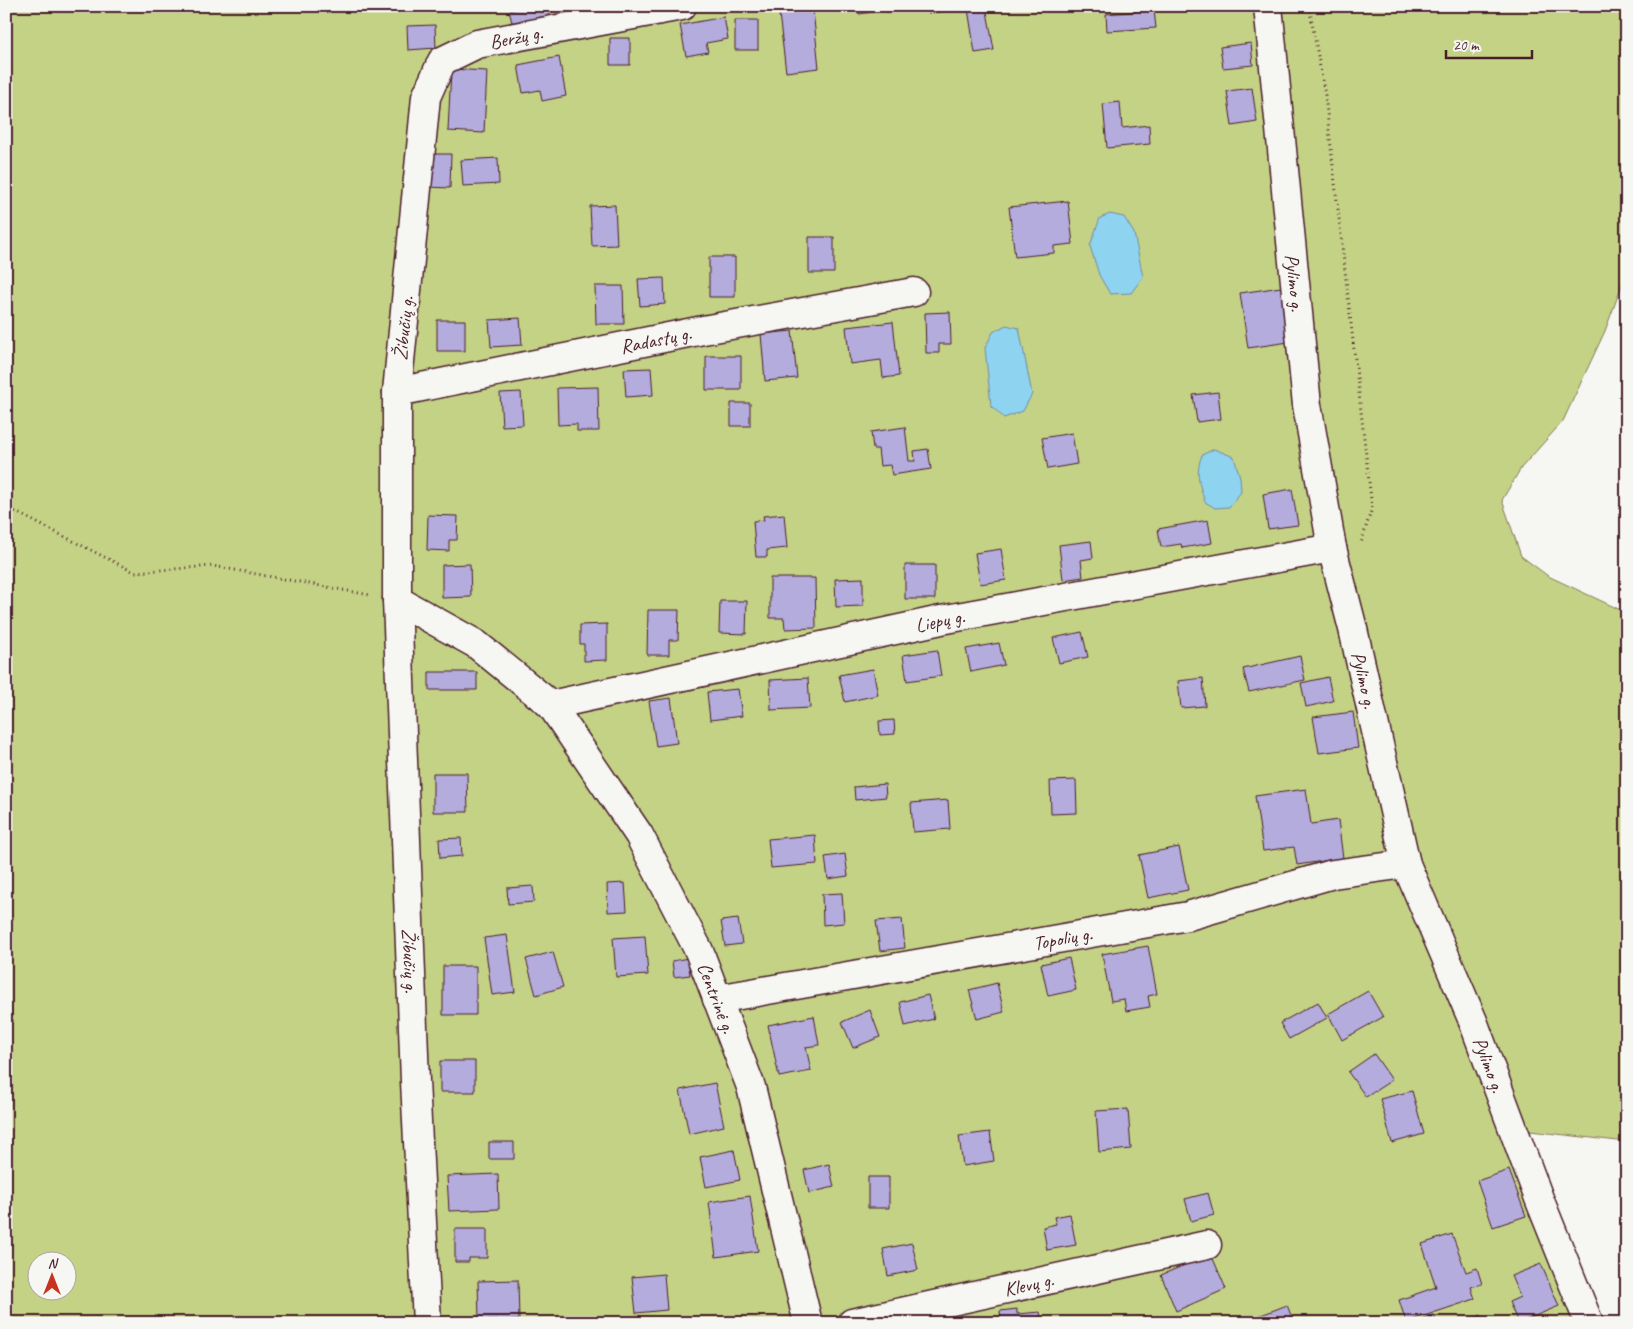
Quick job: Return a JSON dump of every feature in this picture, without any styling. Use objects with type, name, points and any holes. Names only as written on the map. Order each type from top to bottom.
[{"type":"street","name":"Beržų g.","points":[[442,61],[477,44],[682,6]]},
{"type":"street","name":"Pylimo g.","points":[[1268,6],[1306,405],[1345,550],[1353,629],[1406,864],[1473,1021],[1540,1201],[1589,1323]]},
{"type":"street","name":"Žibučių g.","points":[[427,1323],[415,1081],[397,600],[397,392],[426,97],[442,61]]},
{"type":"street","name":"Radastų g.","points":[[397,392],[703,330],[914,292]]},
{"type":"street","name":"Liepų g.","points":[[551,705],[941,620],[1345,550]]},
{"type":"street","points":[[397,600],[476,644],[551,705]]},
{"type":"street","name":"Centrinė g.","points":[[551,705],[638,835],[699,951],[751,1087],[808,1323]]},
{"type":"street","name":"Topolių g.","points":[[717,999],[1188,916],[1333,874],[1406,864]]},
{"type":"street","name":"Klevų g.","points":[[852,1323],[1207,1245]]},
{"type":"path","points":[[1309,6],[1325,95],[1372,508],[1345,550]]},
{"type":"path","points":[[6,507],[134,572],[213,566],[397,600]]},
{"type":"green space","points":[[6,6],[1627,6],[1626,274],[1605,331],[1563,421],[1521,468],[1502,500],[1521,556],[1548,576],[1627,613],[1627,1142],[1530,1131],[1502,1139],[1576,1323],[6,1323]]},
{"type":"water","points":[[1110,214],[1124,217],[1134,233],[1143,277],[1131,293],[1110,294],[1099,275],[1090,246],[1100,218]]},
{"type":"water","points":[[1006,325],[1019,328],[1032,394],[1023,411],[1004,418],[991,406],[985,348],[993,332]]},
{"type":"water","points":[[1214,449],[1234,457],[1240,477],[1241,492],[1229,507],[1215,508],[1205,502],[1201,490],[1198,473],[1200,461],[1202,455]]},
{"type":"building","points":[[526,6],[547,6],[550,17],[513,26],[509,11]]},
{"type":"building","points":[[858,6],[879,6],[880,11],[859,14]]},
{"type":"building","points":[[886,6],[903,6],[903,10],[887,12]]},
{"type":"building","points":[[928,6],[950,6],[950,11],[928,13]]},
{"type":"building","points":[[986,6],[994,50],[975,53],[968,9]]},
{"type":"building","points":[[813,10],[819,68],[786,72],[779,14]]},
{"type":"building","points":[[1154,10],[1156,28],[1107,31],[1106,14]]},
{"type":"building","points":[[724,17],[728,39],[706,43],[708,52],[686,56],[680,25]]},
{"type":"building","points":[[735,20],[758,20],[758,50],[735,50]]},
{"type":"building","points":[[435,25],[436,48],[408,50],[407,26]]},
{"type":"building","points":[[610,38],[630,38],[630,65],[610,65]]},
{"type":"building","points":[[1251,43],[1253,65],[1223,68],[1220,47]]},
{"type":"building","points":[[559,57],[566,96],[542,101],[540,90],[523,93],[518,65]]},
{"type":"building","points":[[451,69],[487,71],[484,133],[448,131]]},
{"type":"building","points":[[1252,88],[1257,122],[1232,126],[1227,91]]},
{"type":"building","points":[[1120,102],[1122,128],[1149,125],[1150,144],[1107,148],[1103,104]]},
{"type":"building","points":[[427,154],[451,154],[450,188],[427,187]]},
{"type":"building","points":[[498,158],[499,184],[463,186],[461,160]]},
{"type":"building","points":[[1068,201],[1073,244],[1054,246],[1054,253],[1015,257],[1009,207]]},
{"type":"building","points":[[615,205],[617,245],[592,246],[590,206]]},
{"type":"building","points":[[809,237],[834,237],[834,273],[809,273]]},
{"type":"building","points":[[709,257],[735,257],[735,297],[709,297]]},
{"type":"building","points":[[664,278],[665,304],[640,306],[638,279]]},
{"type":"building","points":[[595,286],[623,286],[624,324],[596,324]]},
{"type":"building","points":[[1281,287],[1289,342],[1248,348],[1240,293]]},
{"type":"building","points":[[950,312],[951,344],[939,344],[939,353],[926,353],[925,313]]},
{"type":"building","points":[[520,318],[522,345],[491,347],[489,320]]},
{"type":"building","points":[[437,320],[465,320],[465,351],[437,351]]},
{"type":"building","points":[[893,322],[899,376],[883,378],[881,360],[850,364],[846,327]]},
{"type":"building","points":[[792,331],[797,378],[765,381],[761,334]]},
{"type":"building","points":[[706,356],[741,356],[741,390],[706,390]]},
{"type":"building","points":[[651,368],[653,395],[626,397],[624,369]]},
{"type":"building","points":[[598,387],[599,431],[577,431],[577,424],[558,425],[557,388]]},
{"type":"building","points":[[521,392],[523,425],[502,426],[500,393]]},
{"type":"building","points":[[1218,392],[1221,419],[1197,422],[1193,395]]},
{"type":"building","points":[[731,403],[750,403],[750,426],[731,426]]},
{"type":"building","points":[[905,427],[909,461],[915,461],[914,451],[928,449],[931,469],[892,475],[890,465],[880,466],[878,449],[873,449],[871,432]]},
{"type":"building","points":[[1072,433],[1077,464],[1048,469],[1042,438]]},
{"type":"building","points":[[1292,489],[1298,525],[1268,529],[1263,494]]},
{"type":"building","points":[[784,514],[787,548],[767,550],[767,557],[756,557],[753,521],[764,520],[763,516]]},
{"type":"building","points":[[428,515],[458,516],[457,540],[449,540],[449,551],[427,550]]},
{"type":"building","points":[[1208,520],[1212,543],[1182,548],[1181,544],[1161,547],[1158,529]]},
{"type":"building","points":[[1091,541],[1093,558],[1081,560],[1083,577],[1063,580],[1059,545]]},
{"type":"building","points":[[1001,549],[1006,580],[980,584],[975,553]]},
{"type":"building","points":[[470,564],[471,597],[442,598],[442,565]]},
{"type":"building","points":[[905,565],[935,565],[935,599],[905,599]]},
{"type":"building","points":[[770,578],[815,578],[816,628],[785,629],[784,618],[770,618]]},
{"type":"building","points":[[863,578],[863,606],[836,607],[835,579]]},
{"type":"building","points":[[720,601],[747,601],[746,634],[719,633]]},
{"type":"building","points":[[648,610],[679,610],[678,640],[669,640],[669,655],[647,655]]},
{"type":"building","points":[[607,624],[607,660],[584,661],[584,644],[580,644],[580,625]]},
{"type":"building","points":[[1082,632],[1088,657],[1059,663],[1053,638]]},
{"type":"building","points":[[999,643],[1004,665],[971,672],[966,649]]},
{"type":"building","points":[[937,650],[941,676],[907,681],[903,655]]},
{"type":"building","points":[[1300,656],[1305,680],[1249,692],[1243,669]]},
{"type":"building","points":[[873,669],[878,695],[845,702],[839,675]]},
{"type":"building","points":[[429,672],[477,672],[477,690],[429,690]]},
{"type":"building","points":[[1328,677],[1333,701],[1306,707],[1301,683]]},
{"type":"building","points":[[808,678],[810,708],[771,710],[770,680]]},
{"type":"building","points":[[1203,678],[1205,706],[1181,708],[1178,681]]},
{"type":"building","points":[[738,689],[742,716],[710,720],[707,692]]},
{"type":"building","points":[[671,698],[677,743],[656,746],[649,701]]},
{"type":"building","points":[[1353,712],[1358,748],[1319,753],[1313,717]]},
{"type":"building","points":[[894,720],[895,734],[880,735],[879,721]]},
{"type":"building","points":[[433,773],[467,773],[468,812],[433,812]]},
{"type":"building","points":[[1076,780],[1077,813],[1051,814],[1050,781]]},
{"type":"building","points":[[885,784],[886,797],[855,800],[854,787]]},
{"type":"building","points":[[1306,789],[1311,824],[1338,820],[1343,858],[1297,865],[1294,847],[1263,851],[1255,796]]},
{"type":"building","points":[[948,800],[950,829],[913,832],[911,803]]},
{"type":"building","points":[[815,835],[817,864],[771,868],[768,839]]},
{"type":"building","points":[[461,838],[462,856],[440,858],[439,839]]},
{"type":"building","points":[[1179,847],[1188,890],[1148,898],[1139,855]]},
{"type":"building","points":[[845,854],[848,876],[828,879],[825,857]]},
{"type":"building","points":[[625,883],[627,911],[608,912],[607,884]]},
{"type":"building","points":[[533,886],[534,902],[508,904],[507,888]]},
{"type":"building","points":[[842,893],[844,923],[823,925],[822,894]]},
{"type":"building","points":[[738,919],[742,944],[725,946],[721,921]]},
{"type":"building","points":[[902,919],[905,948],[880,951],[876,921]]},
{"type":"building","points":[[507,935],[515,992],[492,995],[484,938]]},
{"type":"building","points":[[645,936],[648,975],[616,977],[613,938]]},
{"type":"building","points":[[1148,946],[1157,994],[1148,996],[1150,1007],[1126,1011],[1124,999],[1111,1001],[1102,954]]},
{"type":"building","points":[[553,952],[563,987],[536,995],[526,959]]},
{"type":"building","points":[[688,958],[690,975],[674,977],[672,961]]},
{"type":"building","points":[[1069,958],[1076,990],[1048,996],[1041,964]]},
{"type":"building","points":[[443,966],[476,966],[476,1015],[443,1015]]},
{"type":"building","points":[[997,983],[1004,1012],[977,1019],[969,990]]},
{"type":"building","points":[[1368,991],[1383,1017],[1342,1040],[1328,1014]]},
{"type":"building","points":[[928,995],[934,1019],[905,1026],[900,1002]]},
{"type":"building","points":[[1318,1002],[1327,1018],[1289,1039],[1280,1023]]},
{"type":"building","points":[[870,1010],[880,1037],[853,1048],[842,1022]]},
{"type":"building","points":[[814,1016],[819,1045],[806,1047],[811,1071],[779,1077],[768,1025]]},
{"type":"building","points":[[1374,1054],[1392,1080],[1366,1097],[1348,1072]]},
{"type":"building","points":[[440,1061],[475,1061],[475,1092],[440,1092]]},
{"type":"building","points":[[715,1083],[724,1126],[689,1134],[680,1090]]},
{"type":"building","points":[[1412,1091],[1424,1134],[1392,1143],[1380,1099]]},
{"type":"building","points":[[1128,1109],[1131,1149],[1099,1152],[1096,1111]]},
{"type":"building","points":[[990,1132],[994,1161],[963,1166],[959,1136]]},
{"type":"building","points":[[489,1142],[514,1142],[514,1159],[489,1159]]},
{"type":"building","points":[[734,1150],[740,1180],[706,1187],[700,1157]]},
{"type":"building","points":[[829,1164],[834,1187],[809,1193],[804,1170]]},
{"type":"building","points":[[1509,1170],[1526,1216],[1493,1227],[1477,1181]]},
{"type":"building","points":[[498,1174],[499,1209],[449,1211],[447,1176]]},
{"type":"building","points":[[868,1177],[889,1177],[889,1208],[868,1208]]},
{"type":"building","points":[[1208,1193],[1214,1215],[1191,1221],[1185,1199]]},
{"type":"building","points":[[750,1196],[758,1251],[716,1257],[709,1202]]},
{"type":"building","points":[[1070,1214],[1076,1245],[1047,1250],[1043,1227],[1056,1224],[1054,1217]]},
{"type":"building","points":[[455,1229],[487,1229],[487,1258],[469,1258],[469,1262],[455,1262]]},
{"type":"building","points":[[1452,1234],[1466,1272],[1477,1268],[1482,1284],[1471,1287],[1475,1299],[1406,1322],[1399,1300],[1436,1287],[1422,1244]]},
{"type":"building","points":[[912,1243],[918,1270],[888,1276],[883,1249]]},
{"type":"building","points":[[1211,1254],[1226,1289],[1176,1311],[1161,1275]]},
{"type":"building","points":[[1541,1264],[1559,1306],[1518,1323],[1509,1302],[1520,1297],[1511,1276]]},
{"type":"building","points":[[664,1274],[667,1310],[636,1313],[632,1277]]},
{"type":"building","points":[[518,1280],[519,1320],[479,1321],[478,1281]]},
{"type":"building","points":[[1287,1305],[1294,1323],[1259,1323],[1256,1317]]},
{"type":"building","points":[[1017,1309],[1017,1314],[1040,1312],[1042,1323],[1001,1323],[1000,1311]]},
{"type":"building","points":[[1434,1315],[1437,1323],[1415,1323]]},
{"type":"building","points":[[1481,1315],[1484,1323],[1462,1323]]}]
